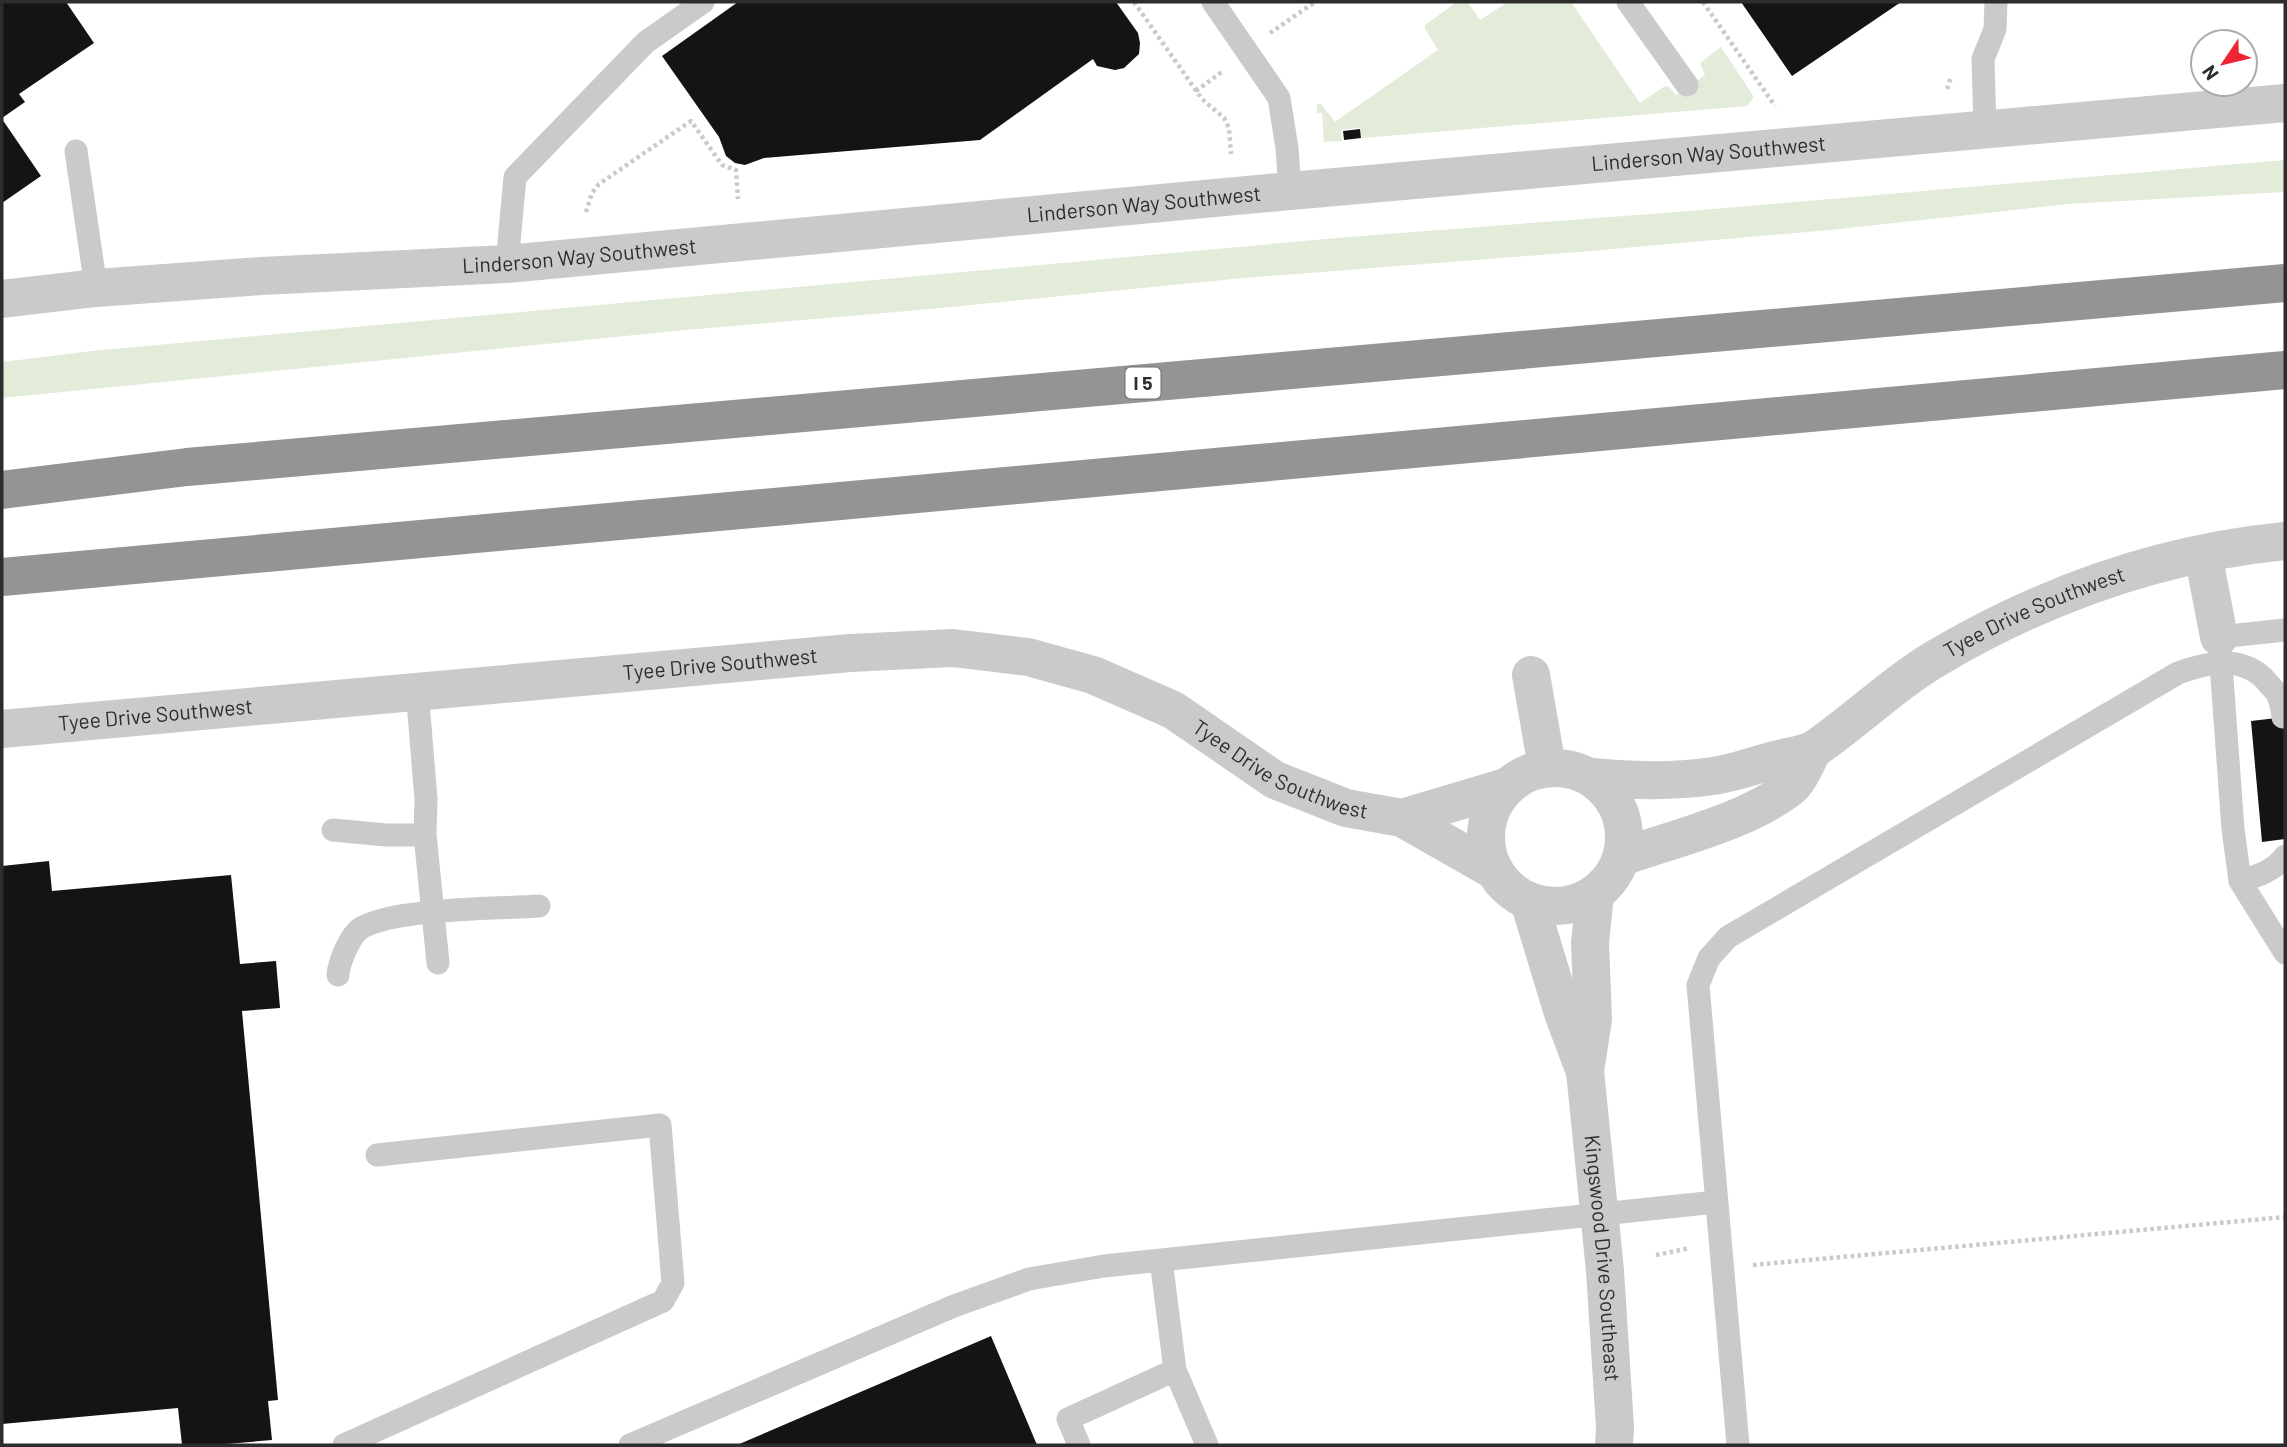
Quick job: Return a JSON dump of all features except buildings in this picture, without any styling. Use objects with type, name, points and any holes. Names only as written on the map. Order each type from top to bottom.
[{"type":"highway","name":"I 5","points":[[2,490],[187,467],[2285,283]]},
{"type":"highway","points":[[2,577],[2285,370]]},
{"type":"street","name":"Linderson Way Southwest","points":[[2,299],[96,288],[261,276],[507,264],[2285,103]]},
{"type":"street","name":"Tyee Drive Southwest","points":[[1622,857],[1728,821],[1762,805],[1793,785],[1813,750],[1883,695],[1937,657],[2016,615],[2135,569],[2252,544],[2285,541]]},
{"type":"street","points":[[2203,554],[2221,650]]},
{"type":"street","name":"Tyee Drive Southwest","points":[[2,729],[850,653],[953,648],[1028,657],[1093,675],[1173,710],[1275,780],[1346,808],[1402,818],[1495,871],[1509,889],[1529,901]]},
{"type":"street","points":[[1531,675],[1547,767]]},
{"type":"street","name":"Tyee Drive Southwest","points":[[1402,818],[1506,787],[1525,774],[1547,767],[1570,769],[1591,777],[1644,782],[1715,776],[1813,750]]},
{"type":"street","points":[[1529,901],[1551,906],[1573,904],[1595,894],[1611,878],[1622,857],[1625,835],[1620,812],[1609,792],[1591,777]]},
{"type":"street","points":[[1495,871],[1486,850],[1486,827],[1493,805],[1506,787]]},
{"type":"street","name":"Kingswood Drive Southeast","points":[[1584,1071],[1593,1019],[1590,943],[1595,894]]},
{"type":"street","name":"Kingswood Drive Southeast","points":[[1529,901],[1563,1013],[1584,1071],[1599,1215],[1615,1427],[1614,1445]]},
{"type":"lane","points":[[507,264],[515,177],[646,42],[703,2]]},
{"type":"lane","points":[[1213,2],[1279,98],[1290,191]]},
{"type":"lane","points":[[1628,2],[1687,85]]},
{"type":"lane","points":[[1985,129],[1983,60],[1995,29],[1996,2]]},
{"type":"lane","points":[[76,151],[96,288]]},
{"type":"lane","points":[[1738,1445],[1698,985],[1709,958],[1728,937],[2178,673],[2201,664],[2221,650],[2285,629]]},
{"type":"lane","points":[[2221,650],[2262,675],[2278,695],[2283,717]]},
{"type":"lane","points":[[2221,650],[2233,829],[2240,881],[2285,953]]},
{"type":"lane","points":[[417,690],[426,799],[425,835],[438,963]]},
{"type":"lane","points":[[332,830],[425,835]]},
{"type":"lane","points":[[2240,881],[2257,877],[2278,866],[2285,856]]},
{"type":"lane","points":[[338,975],[339,960],[359,929],[390,917],[539,906]]},
{"type":"lane","points":[[344,1445],[663,1300],[673,1283],[660,1125],[377,1154]]},
{"type":"lane","points":[[630,1445],[954,1306],[1029,1279],[1104,1266],[1716,1202]]},
{"type":"lane","points":[[1161,1260],[1175,1370],[1207,1445]]},
{"type":"lane","points":[[1079,1445],[1068,1419],[1175,1370]]},
{"type":"path","points":[[1134,2],[1202,99],[1224,118],[1229,128],[1231,154]]},
{"type":"path","points":[[1269,34],[1315,2]]},
{"type":"path","points":[[1703,2],[1774,106]]},
{"type":"path","points":[[1196,91],[1225,69]]},
{"type":"path","points":[[586,212],[598,184],[691,121],[722,164],[736,170]]},
{"type":"path","points":[[735,163],[738,199]]},
{"type":"path","points":[[1656,1255],[1692,1248],[1753,1265],[2285,1217]]},
{"type":"green space","points":[[1457,2],[1468,3],[1480,20],[1508,2],[1571,2],[1640,103],[1665,86],[1676,95],[1705,75],[1700,63],[1721,47],[1754,97],[1747,106],[1362,138],[1360,128],[1341,130],[1342,141],[1324,142],[1322,113],[1317,113],[1317,104],[1321,104],[1335,122],[1438,50],[1425,25]]},
{"type":"green space","points":[[2285,160],[2285,192],[2068,204],[1830,230],[1243,278],[2,398],[2,362],[92,351],[1348,237]]}]
